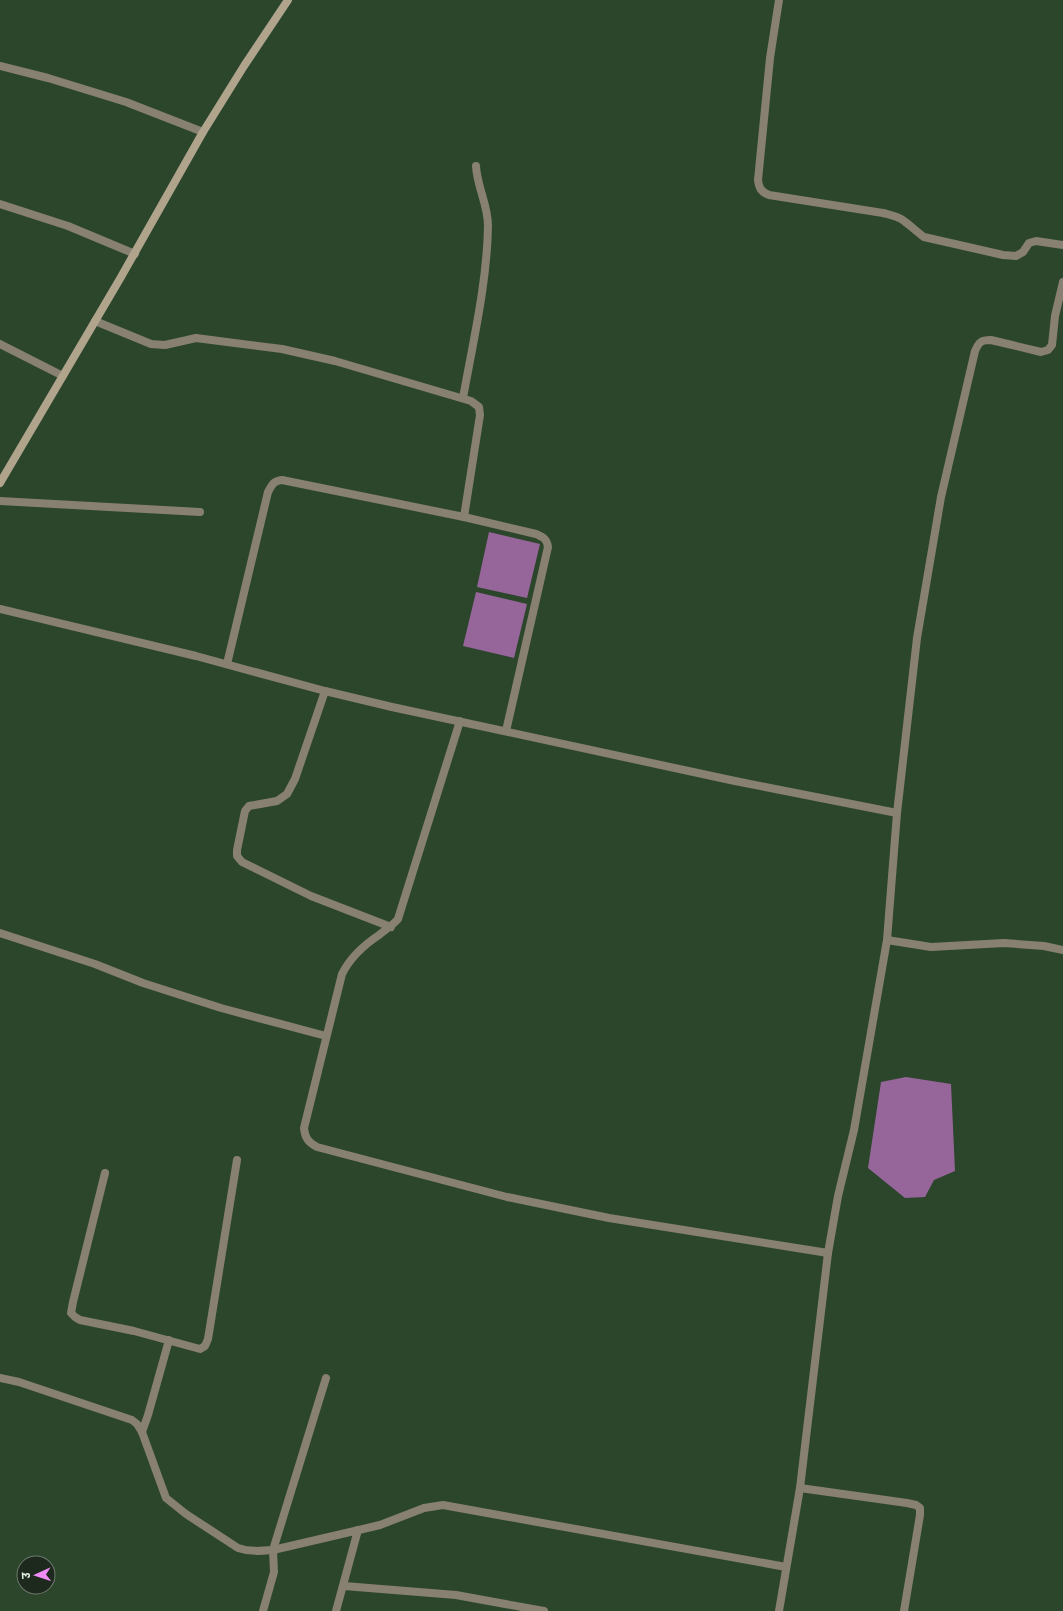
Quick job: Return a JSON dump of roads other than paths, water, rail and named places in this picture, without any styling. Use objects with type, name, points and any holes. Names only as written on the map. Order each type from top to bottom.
[{"type":"street","points":[[0,483],[96,321],[203,132],[244,66],[288,0]]},
{"type":"street","points":[[779,0],[770,58],[758,180],[759,188],[764,193],[897,216],[924,237],[1003,255],[1016,256],[1023,252],[1029,243],[1036,240],[1063,245]]},
{"type":"street","points":[[0,66],[48,78],[119,100],[203,132]]},
{"type":"street","points":[[463,398],[481,296],[487,248],[488,224],[484,197],[477,177],[476,166]]},
{"type":"street","points":[[0,204],[68,226],[134,254]]},
{"type":"street","points":[[779,1611],[800,1488],[828,1253],[838,1196],[854,1130],[887,940],[896,812],[917,638],[939,505],[979,343],[983,340],[991,340],[1041,352],[1048,350],[1052,345],[1055,316],[1063,282]]},
{"type":"street","points":[[96,321],[151,344],[165,345],[196,338],[282,349],[335,361],[463,398],[476,404],[480,414],[464,517]]},
{"type":"street","points":[[0,344],[63,376]]},
{"type":"street","points":[[227,664],[268,492],[276,480],[464,517],[536,534],[543,536],[548,547],[506,731]]},
{"type":"street","points":[[0,501],[200,512]]},
{"type":"street","points":[[0,609],[227,664],[325,691],[735,781],[896,812]]},
{"type":"street","points":[[325,691],[295,779],[287,794],[277,801],[249,806],[245,811],[237,856],[242,862],[311,896],[391,927]]},
{"type":"street","points":[[460,721],[407,896],[398,919],[391,927],[379,934],[358,952],[347,964],[342,974],[304,1128],[305,1137],[309,1143],[317,1148],[507,1197],[609,1218],[828,1253]]},
{"type":"street","points":[[0,933],[95,964],[143,983],[214,1006],[326,1036]]},
{"type":"street","points":[[887,940],[931,947],[1004,943],[1044,946],[1063,950]]},
{"type":"street","points":[[105,1173],[71,1313],[80,1320],[169,1340],[200,1349],[205,1346],[208,1339],[237,1160]]},
{"type":"street","points":[[142,1432],[169,1340]]},
{"type":"street","points":[[0,1378],[19,1382],[132,1420],[137,1424],[142,1432],[166,1498],[186,1514],[238,1548],[257,1552],[273,1550],[358,1530],[398,1519],[424,1508],[443,1505],[786,1567]]},
{"type":"street","points":[[263,1611],[274,1572],[273,1550],[326,1378]]},
{"type":"street","points":[[800,1488],[907,1503],[916,1505],[920,1508],[904,1611]]},
{"type":"street","points":[[336,1611],[358,1530]]},
{"type":"street","points":[[344,1586],[456,1595],[544,1611]]}]
